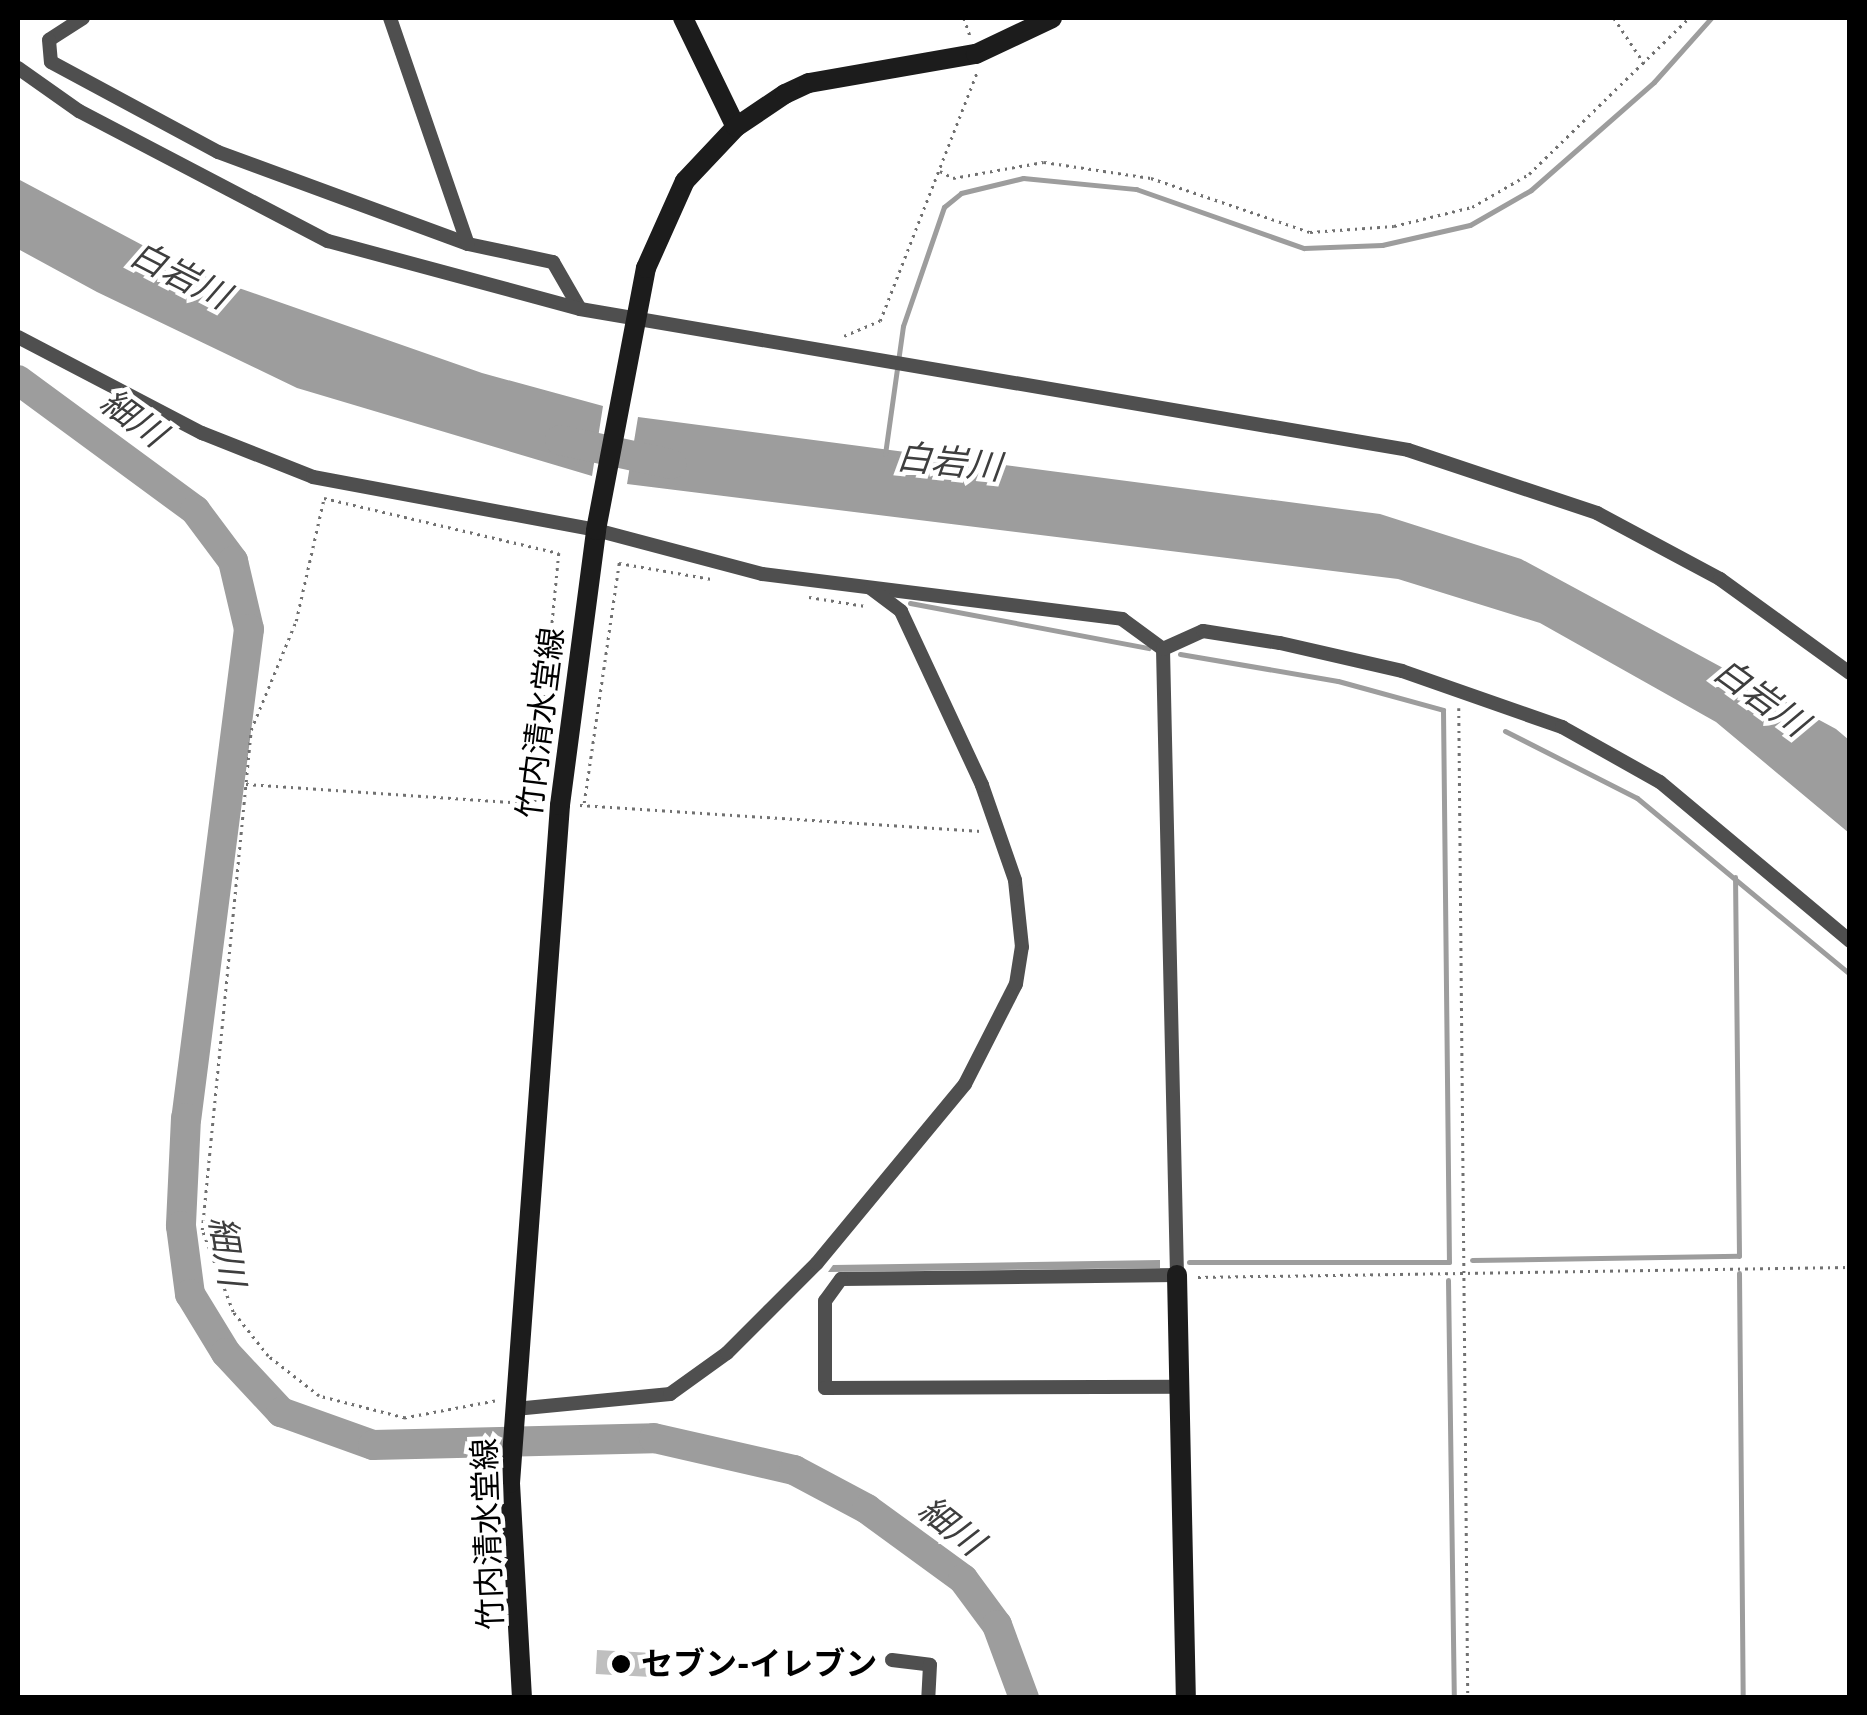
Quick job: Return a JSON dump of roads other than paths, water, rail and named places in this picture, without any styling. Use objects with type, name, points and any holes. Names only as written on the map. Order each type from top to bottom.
[{"type":"main road","points":[[683,18],[736,127]]},
{"type":"main road","name":"竹内清水堂線","points":[[522,1698],[510,1483],[560,805],[596,530],[634,322],[658,230],[685,181],[736,127],[808,82],[976,54],[1052,18]]},
{"type":"main road","points":[[1176,1275],[1186,1698]]},
{"type":"street","points":[[84,18],[49,40],[52,62],[218,152],[468,244],[554,262],[580,309]]},
{"type":"street","points":[[390,18],[468,244]]},
{"type":"street","points":[[18,68],[79,112],[328,240],[634,322],[1408,450],[1488,473],[1596,513],[1720,579],[1850,674]]},
{"type":"street","points":[[18,337],[202,432],[313,477],[596,530],[762,574],[1122,618],[1163,649]]},
{"type":"street","points":[[516,1402],[670,1394],[727,1353],[898,1168],[965,1084],[996,1031],[1022,947],[1015,880],[982,785],[900,611],[871,588]]},
{"type":"street","points":[[1163,649],[1204,631],[1280,643],[1532,714],[1660,782],[1850,942]]},
{"type":"street","points":[[1163,649],[1176,1275],[841,1279],[825,1301],[825,1388],[1180,1387]]},
{"type":"street","points":[[892,1660],[930,1665],[928,1698]]},
{"type":"water","points":[[18,179],[193,272],[482,373],[603,406],[592,476],[297,388],[97,292],[18,249]]},
{"type":"water","points":[[638,417],[1380,514],[1521,559],[1836,729],[1849,740],[1849,833],[1716,722],[1540,623],[1398,579],[627,484]]},
{"type":"water","points":[[1160,1260],[1160,1268],[828,1272],[833,1265]]},
{"type":"waterway","points":[[885,454],[903,326],[944,207],[961,193],[1023,178],[1136,189],[1304,248],[1382,245],[1470,225],[1531,190],[1654,82],[1711,18]]},
{"type":"waterway","name":"細川","points":[[18,380],[195,510],[233,561],[249,629],[186,1118],[181,1226],[190,1294],[226,1353],[281,1412],[373,1445],[654,1438],[794,1470],[867,1509],[963,1579],[997,1625],[1024,1698]]},
{"type":"waterway","name":"白岩川","points":[[560,440],[671,464]]},
{"type":"waterway","points":[[910,603],[1149,648]]},
{"type":"waterway","points":[[1180,654],[1338,681],[1443,710],[1449,1262],[1189,1262]]},
{"type":"waterway","points":[[1505,731],[1637,798],[1850,974]]},
{"type":"waterway","points":[[1472,1260],[1739,1256],[1735,877]]},
{"type":"waterway","points":[[1739,1273],[1743,1698]]},
{"type":"waterway","points":[[1448,1280],[1454,1698]]},
{"type":"place","name":"セブン-イレブン","points":[[621,1664]]}]
